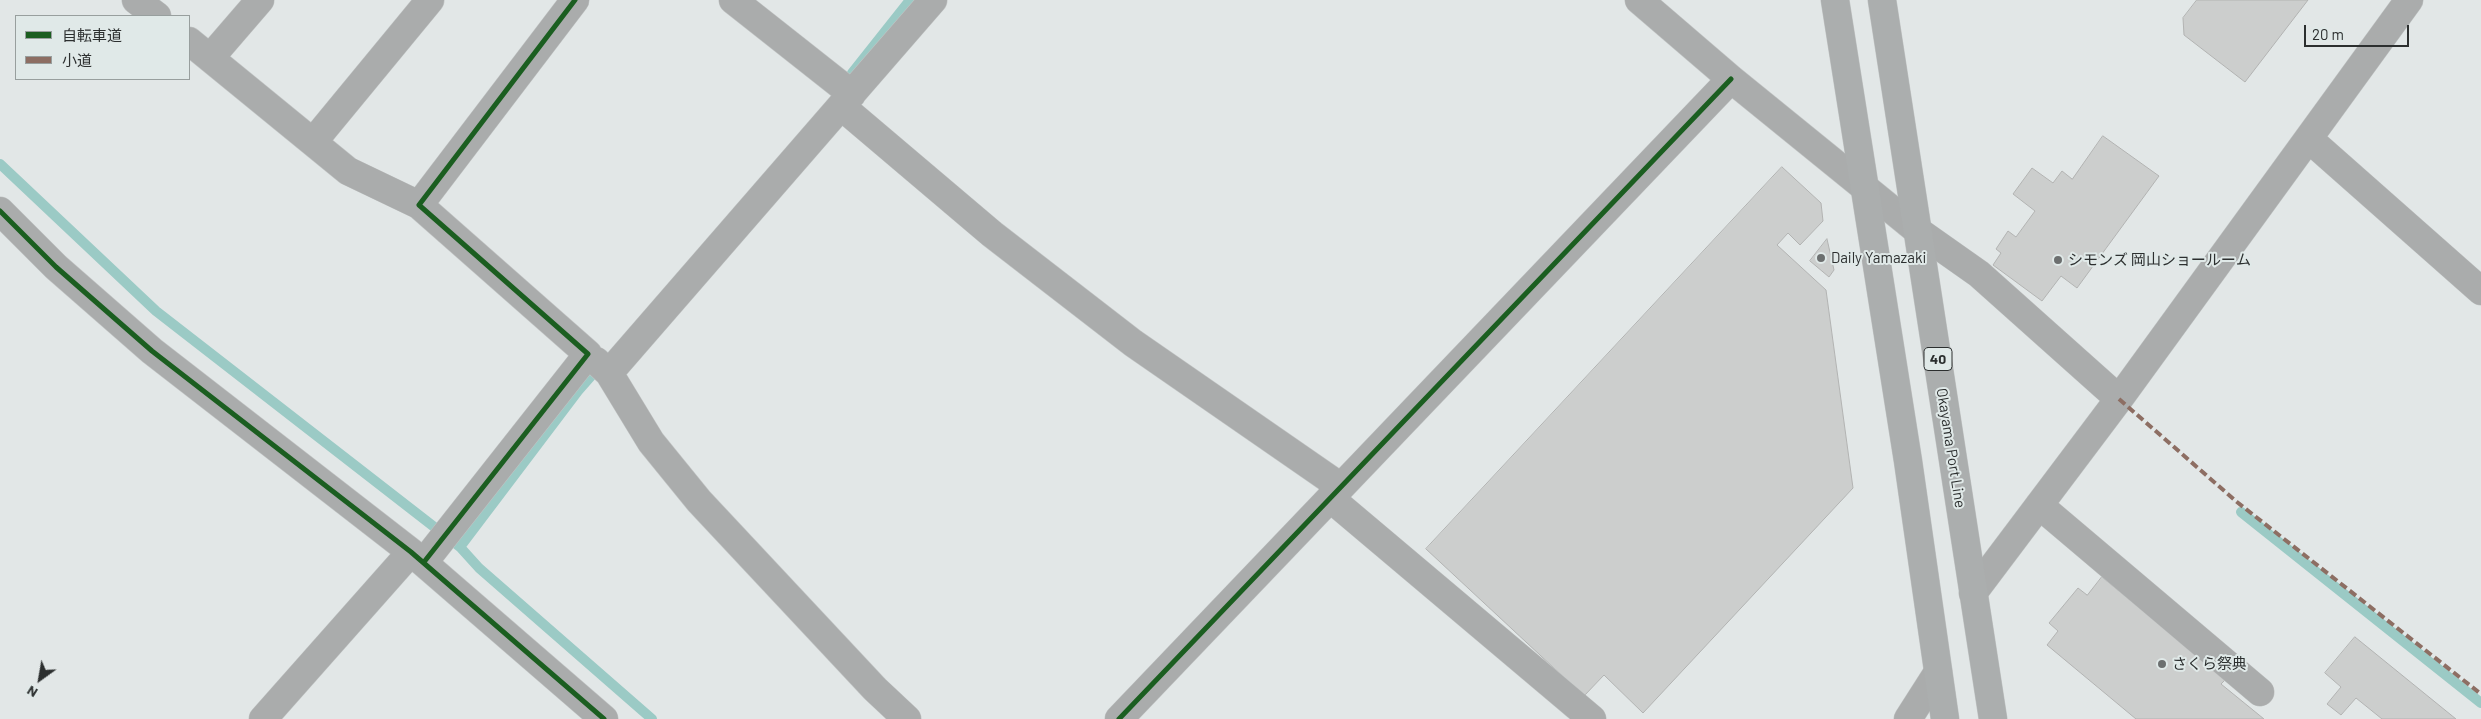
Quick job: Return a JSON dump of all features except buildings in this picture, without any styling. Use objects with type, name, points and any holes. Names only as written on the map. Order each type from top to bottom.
[{"type":"main road","points":[[1835,0],[1908,461],[1945,719]]},
{"type":"main road","name":"Okayama Port Line","points":[[1882,0],[1993,719]]},
{"type":"street","points":[[136,0],[156,15]]},
{"type":"street","points":[[210,58],[260,0]]},
{"type":"street","points":[[313,142],[430,0]]},
{"type":"street","points":[[419,206],[575,0]]},
{"type":"street","points":[[733,0],[844,92],[992,234],[1133,343],[1336,492],[1592,719]]},
{"type":"street","points":[[263,719],[454,524],[844,92],[933,0]]},
{"type":"street","points":[[1639,0],[1731,79],[1918,231],[1979,274],[2119,399]]},
{"type":"street","points":[[1973,593],[2119,399],[2409,0]]},
{"type":"street","points":[[190,42],[348,171],[419,206],[600,364],[650,442],[699,501],[875,689],[907,719]]},
{"type":"street","points":[[1118,719],[1731,79]]},
{"type":"street","points":[[2309,140],[2481,291]]},
{"type":"street","points":[[0,211],[56,266],[152,351],[423,554],[604,719]]},
{"type":"street","points":[[2039,505],[2260,692]]},
{"type":"street","points":[[1908,719],[1938,672]]},
{"type":"waterway","points":[[852,73],[910,0]]},
{"type":"waterway","points":[[0,164],[156,311],[460,547],[479,568],[652,719]]},
{"type":"waterway","points":[[460,547],[578,391],[600,366]]},
{"type":"waterway","points":[[2241,512],[2481,703]]},
{"type":"marked path","points":[[2119,399],[2237,502],[2481,694]]},
{"type":"cycle path","points":[[424,562],[588,354],[419,205],[575,0]]},
{"type":"cycle path","points":[[1119,719],[1731,79]]},
{"type":"cycle path","points":[[0,211],[56,267],[152,351],[411,552],[604,719]]},
{"type":"place","name":"Daily Yamazaki","points":[[1821,258]]},
{"type":"place","name":"シモンズ 岡山ショールーム","points":[[2058,260]]},
{"type":"place","name":"さくら祭典","points":[[2162,664]]}]
